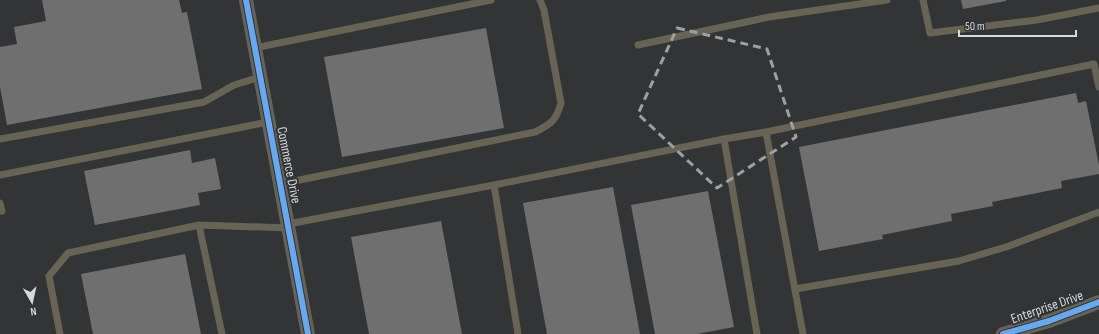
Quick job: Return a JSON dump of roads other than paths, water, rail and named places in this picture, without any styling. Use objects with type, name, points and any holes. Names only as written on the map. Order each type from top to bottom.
[{"type":"street","name":"Commerce Drive","points":[[246,0],[308,334]]},
{"type":"street","name":"Enterprise Drive","points":[[1003,334],[1049,321],[1099,302]]},
{"type":"lane","points":[[254,48],[491,0]]},
{"type":"lane","points":[[280,184],[535,132],[549,125],[558,116],[561,103],[544,10],[540,0]]},
{"type":"lane","points":[[638,45],[660,39],[769,17],[887,0]]},
{"type":"lane","points":[[923,0],[930,33],[1037,20],[1099,8]]},
{"type":"lane","points":[[60,334],[49,276],[68,253],[199,225],[288,226],[724,139],[766,132],[1094,64],[1099,87]]},
{"type":"lane","points":[[0,139],[204,102],[234,85],[260,77]]},
{"type":"lane","points":[[0,175],[268,122]]},
{"type":"lane","points":[[766,132],[803,334]]},
{"type":"lane","points":[[724,139],[757,334]]},
{"type":"lane","points":[[494,185],[518,334]]},
{"type":"lane","points":[[796,290],[959,261],[1009,246],[1099,212]]},
{"type":"lane","points":[[199,225],[222,334]]}]
